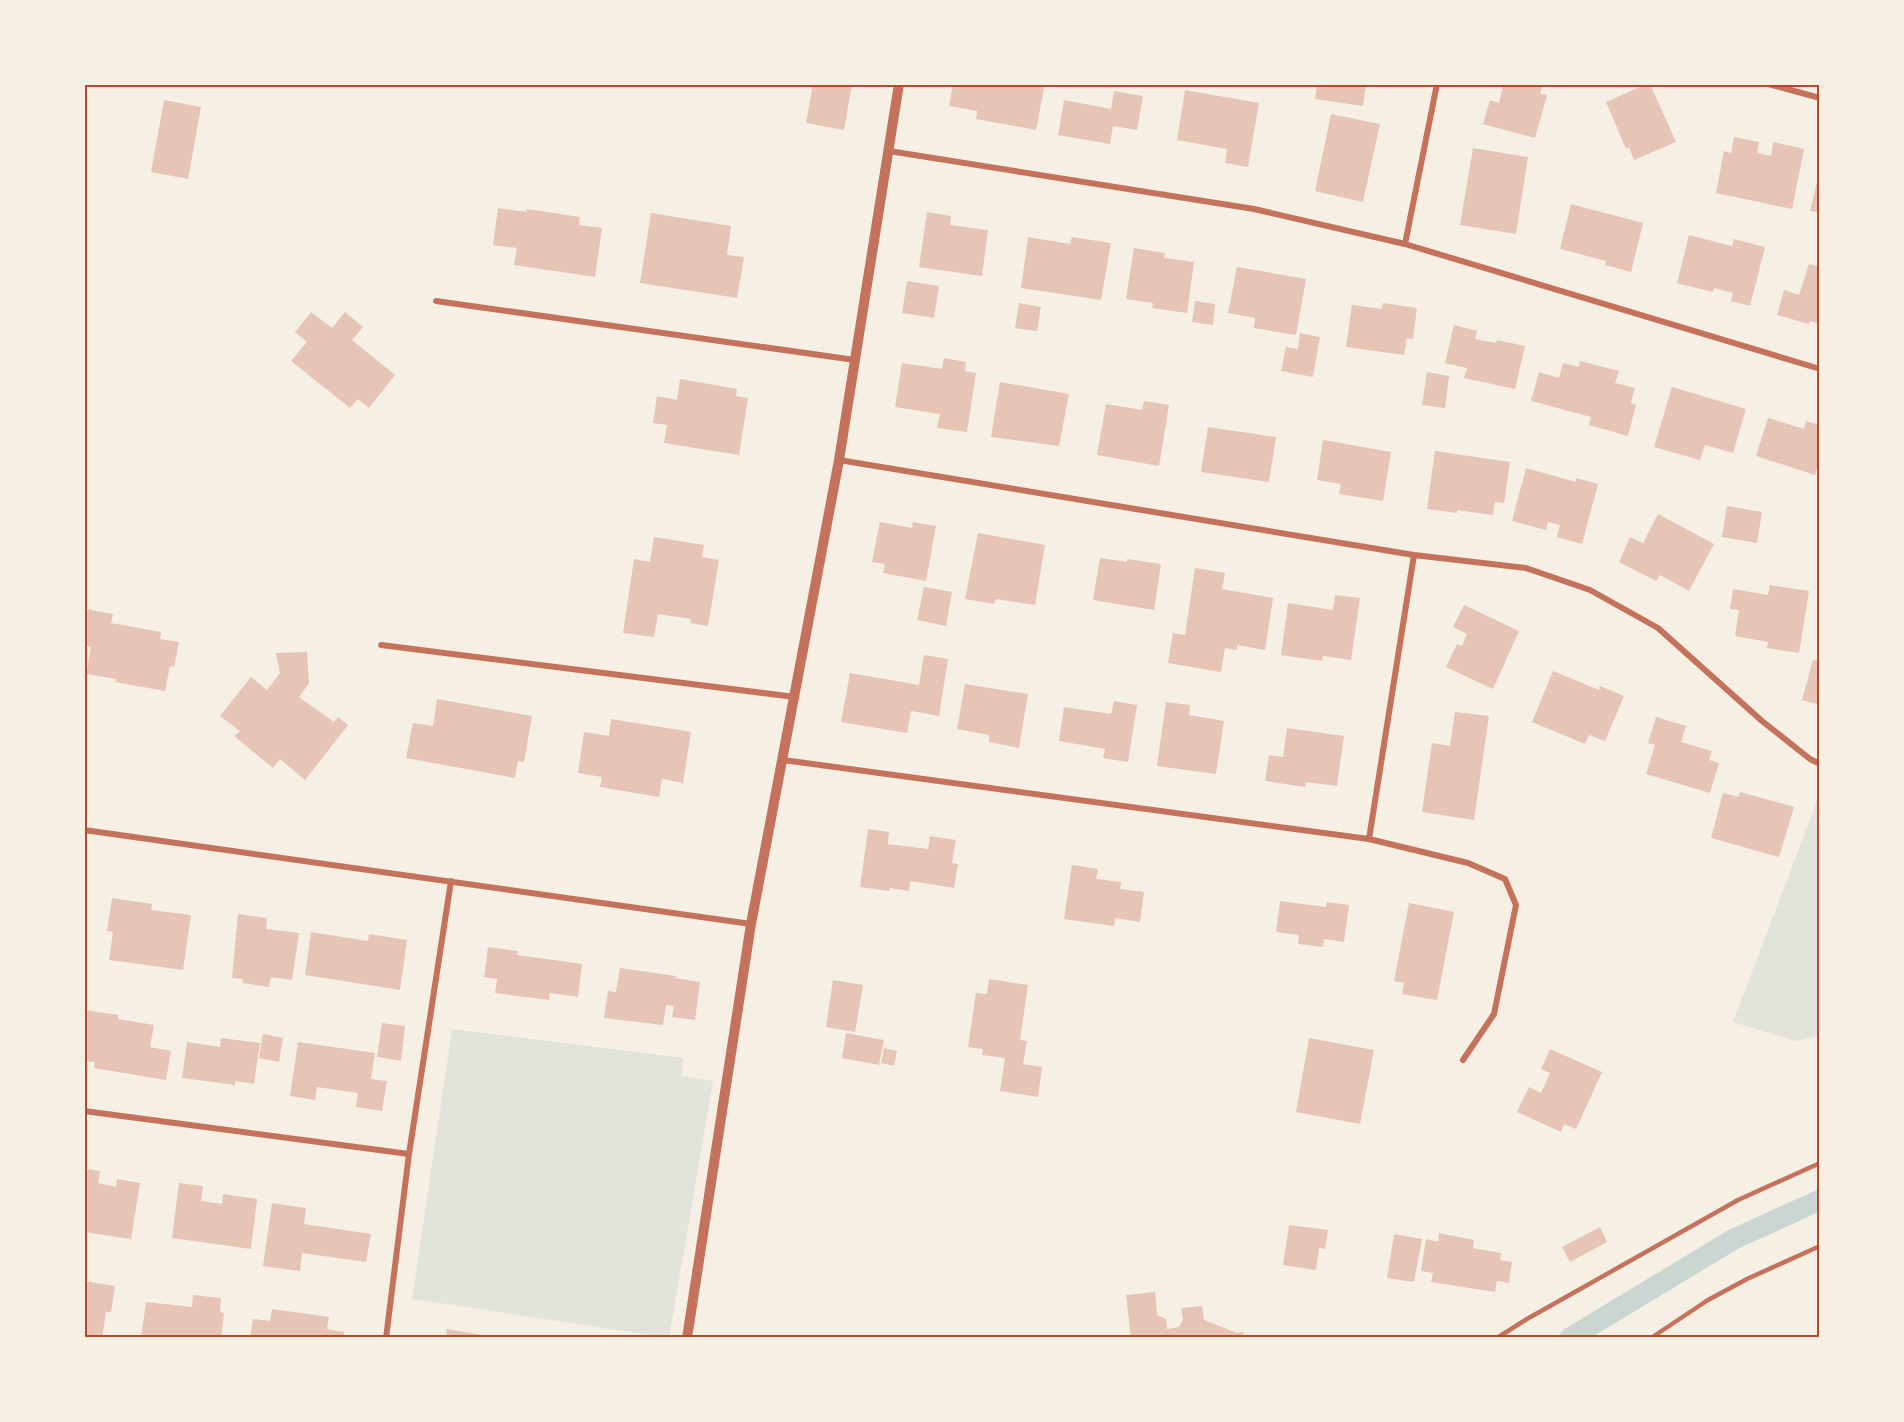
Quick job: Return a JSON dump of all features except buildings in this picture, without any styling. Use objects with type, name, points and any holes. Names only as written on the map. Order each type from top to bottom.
[{"type":"street","points":[[687,1338],[752,924],[839,460],[899,84]]},
{"type":"street","points":[[1405,244],[1437,84]]},
{"type":"street","points":[[1768,84],[1820,98]]},
{"type":"street","points":[[889,151],[1254,209],[1405,244],[1820,369]]},
{"type":"street","points":[[436,301],[855,360]]},
{"type":"street","points":[[839,460],[1414,555],[1526,568],[1590,590],[1659,628],[1762,721],[1810,759],[1820,764]]},
{"type":"street","points":[[1369,840],[1414,555]]},
{"type":"street","points":[[381,645],[795,697]]},
{"type":"street","points":[[783,760],[1369,840],[1468,863],[1505,879],[1516,905],[1494,1014],[1463,1060]]},
{"type":"street","points":[[84,830],[752,924]]},
{"type":"street","points":[[386,1338],[409,1154],[451,881]]},
{"type":"street","points":[[84,1111],[409,1154]]},
{"type":"lane","points":[[1497,1338],[1738,1200],[1820,1163]]},
{"type":"lane","points":[[1652,1338],[1708,1300],[1747,1279],[1820,1246]]},
{"type":"shaded area","points":[[1820,793],[1819,1036],[1795,1041],[1733,1022]]},
{"type":"shaded area","points":[[452,1029],[684,1058],[681,1076],[713,1081],[669,1338],[412,1299]]},
{"type":"waterway","points":[[1570,1338],[1734,1239],[1820,1200]]}]
